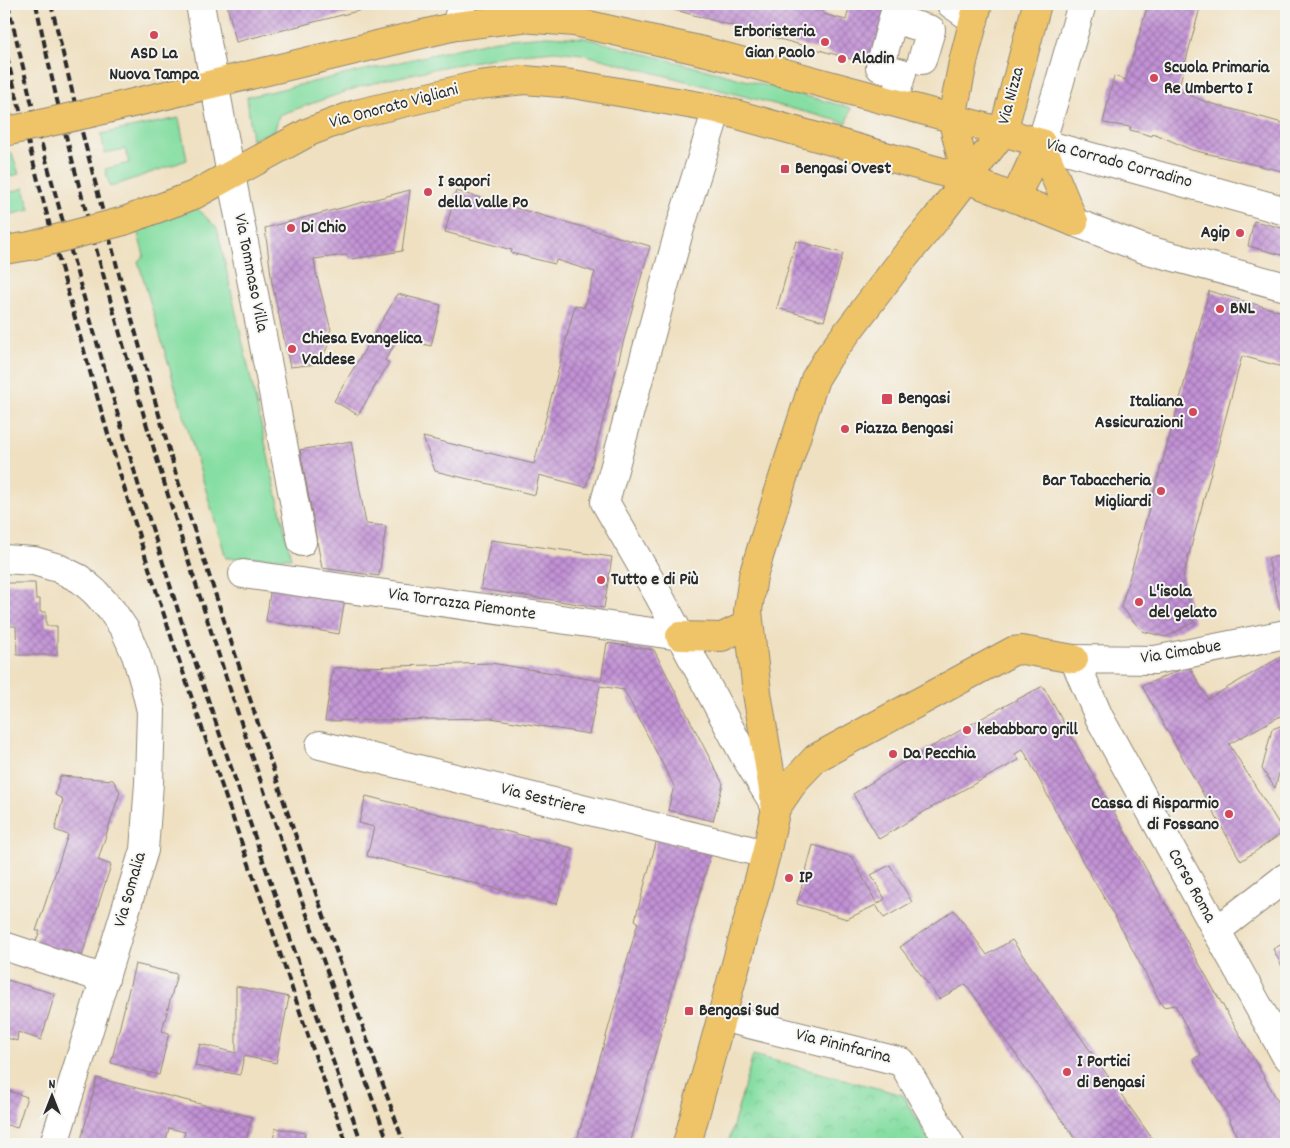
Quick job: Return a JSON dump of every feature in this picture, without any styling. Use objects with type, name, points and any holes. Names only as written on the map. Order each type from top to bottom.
[{"type":"main road","name":"Via Nizza","points":[[967,179],[1004,132],[1037,4]]},
{"type":"main road","points":[[967,179],[952,118],[963,62],[976,12]]},
{"type":"main road","points":[[4,132],[215,83],[459,15],[575,22],[707,52],[952,118]]},
{"type":"main road","name":"Via Onorato Vigliani","points":[[4,250],[30,246],[124,221],[194,194],[309,132],[356,114],[479,84],[524,80],[573,84],[717,109]]},
{"type":"main road","points":[[717,109],[967,179],[1074,222]]},
{"type":"main road","name":"Via Corrado Corradino","points":[[952,118],[1041,143]]},
{"type":"main road","points":[[1015,198],[1041,143]]},
{"type":"main road","points":[[1041,143],[1074,222]]},
{"type":"main road","points":[[687,1144],[766,854],[776,808],[757,693],[749,624],[748,611],[753,576],[815,379],[829,356],[967,179]]},
{"type":"main road","points":[[680,636],[722,637],[749,624]]},
{"type":"main road","points":[[776,808],[796,779],[816,758],[1013,651],[1022,650],[1074,660]]},
{"type":"street","name":"Via Tommaso Villa","points":[[200,4],[302,542]]},
{"type":"street","points":[[951,4],[976,12]]},
{"type":"street","points":[[1041,143],[1082,4]]},
{"type":"street","points":[[898,87],[902,73],[880,66],[895,11],[931,30],[922,60]]},
{"type":"street","points":[[717,109],[680,228],[605,502],[744,755],[776,808]]},
{"type":"street","name":"Via Corrado Corradino","points":[[1041,143],[1286,211]]},
{"type":"street","points":[[1074,222],[1144,249],[1286,286]]},
{"type":"street","name":"Via Somalia","points":[[4,559],[34,561],[58,568],[80,579],[95,592],[112,611],[125,630],[136,655],[150,711],[149,783],[144,850],[54,1144]]},
{"type":"street","name":"Via Torrazza Piemonte","points":[[243,574],[680,636]]},
{"type":"street","name":"Via Cimabue","points":[[1074,660],[1155,660],[1286,634]]},
{"type":"street","name":"Corso Roma","points":[[1074,660],[1099,717],[1286,1056]]},
{"type":"street","name":"Via Sestriere","points":[[320,745],[766,854]]},
{"type":"street","points":[[1216,930],[1286,877]]},
{"type":"street","points":[[4,946],[105,979]]},
{"type":"street","name":"Via Pininfarina","points":[[721,1017],[902,1062],[950,1144]]},
{"type":"green space","points":[[547,36],[585,38],[851,108],[847,123],[582,54],[555,51],[511,55],[437,68],[362,86],[279,115],[275,130],[252,140],[247,97],[496,40]]},
{"type":"green space","points":[[179,118],[187,160],[110,187],[105,169],[129,163],[125,149],[105,153],[101,134]]},
{"type":"green space","points":[[12,153],[19,174],[4,178],[4,155]]},
{"type":"green space","points":[[24,188],[30,210],[4,216],[4,194]]},
{"type":"green space","points":[[197,208],[217,228],[291,558],[226,558],[138,261],[144,256],[137,230]]},
{"type":"green space","points":[[753,1055],[903,1095],[931,1144],[728,1144]]},
{"type":"building","points":[[227,4],[385,4],[236,42]]},
{"type":"building","points":[[654,4],[804,4],[804,6],[824,12],[823,14],[846,20],[850,4],[890,4],[873,65]]},
{"type":"building","name":"Scuola Primaria Re Umberto I","points":[[1148,4],[1201,4],[1178,90],[1206,102],[1286,124],[1286,172],[1192,150],[1153,133],[1152,136],[1130,130],[1131,127],[1103,123],[1114,76],[1126,80]]},
{"type":"building","points":[[410,190],[402,251],[351,259],[346,255],[314,259],[331,330],[326,336],[328,346],[318,364],[290,367],[272,283],[265,228]]},
{"type":"building","points":[[456,191],[650,246],[586,487],[539,475],[535,495],[435,471],[423,437],[534,464],[575,305],[584,308],[595,272],[556,260],[555,264],[511,253],[512,250],[445,232]]},
{"type":"building","points":[[1254,221],[1286,229],[1286,256],[1248,246]]},
{"type":"building","points":[[796,241],[843,253],[824,321],[777,308]]},
{"type":"building","points":[[1209,291],[1286,313],[1286,368],[1242,356],[1183,577],[1194,622],[1166,637],[1142,631],[1121,607]]},
{"type":"building","points":[[398,294],[441,305],[431,346],[399,338],[385,360],[389,363],[358,415],[334,401]]},
{"type":"building","points":[[351,441],[366,524],[386,526],[379,576],[322,568],[300,450]]},
{"type":"building","points":[[491,540],[612,557],[604,608],[480,589]]},
{"type":"building","points":[[1286,555],[1286,608],[1280,610],[1268,558]]},
{"type":"building","points":[[4,583],[35,583],[36,599],[40,599],[40,612],[46,612],[46,626],[57,626],[57,655],[17,655],[16,626],[4,626]]},
{"type":"building","points":[[271,586],[345,599],[339,634],[266,621]]},
{"type":"building","points":[[607,643],[654,650],[723,784],[713,821],[668,810],[674,786],[624,690],[600,686],[589,734],[491,718],[325,721],[333,668],[491,663],[601,681]]},
{"type":"building","points":[[1284,655],[1286,660],[1286,713],[1229,744],[1284,832],[1241,861],[1142,686],[1189,666],[1208,699]]},
{"type":"building","points":[[1043,686],[1286,1115],[1286,1144],[1240,1144],[1228,1116],[1193,1059],[1201,1055],[1175,1005],[1163,1007],[1023,749],[1015,754],[1019,760],[927,810],[879,839],[853,794],[901,764]]},
{"type":"building","points":[[1286,724],[1286,749],[1275,788],[1262,769],[1272,729]]},
{"type":"building","points":[[60,776],[113,780],[120,792],[98,860],[111,865],[82,956],[60,948],[57,957],[33,948],[40,931],[36,931],[68,835],[55,830],[63,799],[55,795]]},
{"type":"building","points":[[366,796],[572,848],[557,904],[367,856],[374,827],[359,823]]},
{"type":"building","points":[[657,839],[711,853],[630,1144],[576,1144],[638,922],[635,920]]},
{"type":"building","points":[[813,845],[852,857],[877,904],[885,899],[871,875],[890,865],[912,902],[884,918],[876,905],[847,919],[797,904]]},
{"type":"building","name":"I Portici di Bengasi","points":[[954,910],[987,955],[1012,940],[1156,1144],[1079,1144],[966,984],[939,999],[900,947]]},
{"type":"building","points":[[1286,942],[1286,974],[1273,949]]},
{"type":"building","points":[[135,964],[177,974],[162,1031],[169,1033],[159,1075],[111,1063]]},
{"type":"building","points":[[4,979],[55,994],[41,1040],[18,1032],[17,1041],[4,1037]]},
{"type":"building","points":[[236,986],[289,997],[276,1063],[244,1056],[240,1075],[195,1066],[200,1044],[236,1053]]},
{"type":"building","points":[[97,1078],[252,1117],[245,1144],[182,1144],[185,1132],[169,1128],[165,1144],[80,1144]]},
{"type":"building","points":[[4,1089],[27,1097],[17,1128],[4,1124]]},
{"type":"building","points":[[275,1128],[305,1133],[303,1144],[273,1144]]},
{"type":"railway","points":[[8,4],[39,134],[139,487],[182,623],[362,1144]]},
{"type":"railway","points":[[36,4],[57,100],[91,231],[177,525],[273,816],[389,1144]]},
{"type":"railway","points":[[51,4],[119,274],[177,478],[288,814],[404,1144]]},
{"type":"railway","points":[[4,45],[41,193],[123,485],[216,770],[347,1144]]},
{"type":"place","name":"ASD La Nuova Tampa","points":[[154,35]]},
{"type":"place","name":"Erboristeria Gian Paolo","points":[[825,42]]},
{"type":"place","name":"Aladin","points":[[842,59]]},
{"type":"place","name":"Scuola Primaria Re Umberto I","points":[[1154,78]]},
{"type":"place","name":"Bengasi Ovest","points":[[785,169]]},
{"type":"place","name":"I sapori della valle Po","points":[[428,192]]},
{"type":"place","name":"Di Chio","points":[[291,228]]},
{"type":"place","name":"Agip","points":[[1240,233]]},
{"type":"place","name":"BNL","points":[[1220,309]]},
{"type":"place","name":"Chiesa Evangelica Valdese","points":[[292,349]]},
{"type":"place","name":"Bengasi","points":[[887,399]]},
{"type":"place","name":"Italiana Assicurazioni","points":[[1193,412]]},
{"type":"place","name":"Piazza Bengasi","points":[[845,429]]},
{"type":"place","name":"Bar Tabaccheria Migliardi","points":[[1161,491]]},
{"type":"place","name":"Tutto e di Più","points":[[601,580]]},
{"type":"place","name":"L'isola del gelato","points":[[1139,602]]},
{"type":"place","name":"kebabbaro grill","points":[[967,730]]},
{"type":"place","name":"Da Pecchia","points":[[893,754]]},
{"type":"place","name":"Cassa di Risparmio di Fossano","points":[[1229,814]]},
{"type":"place","name":"IP","points":[[789,878]]},
{"type":"place","name":"Bengasi Sud","points":[[689,1011]]},
{"type":"place","name":"I Portici di Bengasi","points":[[1067,1072]]}]
